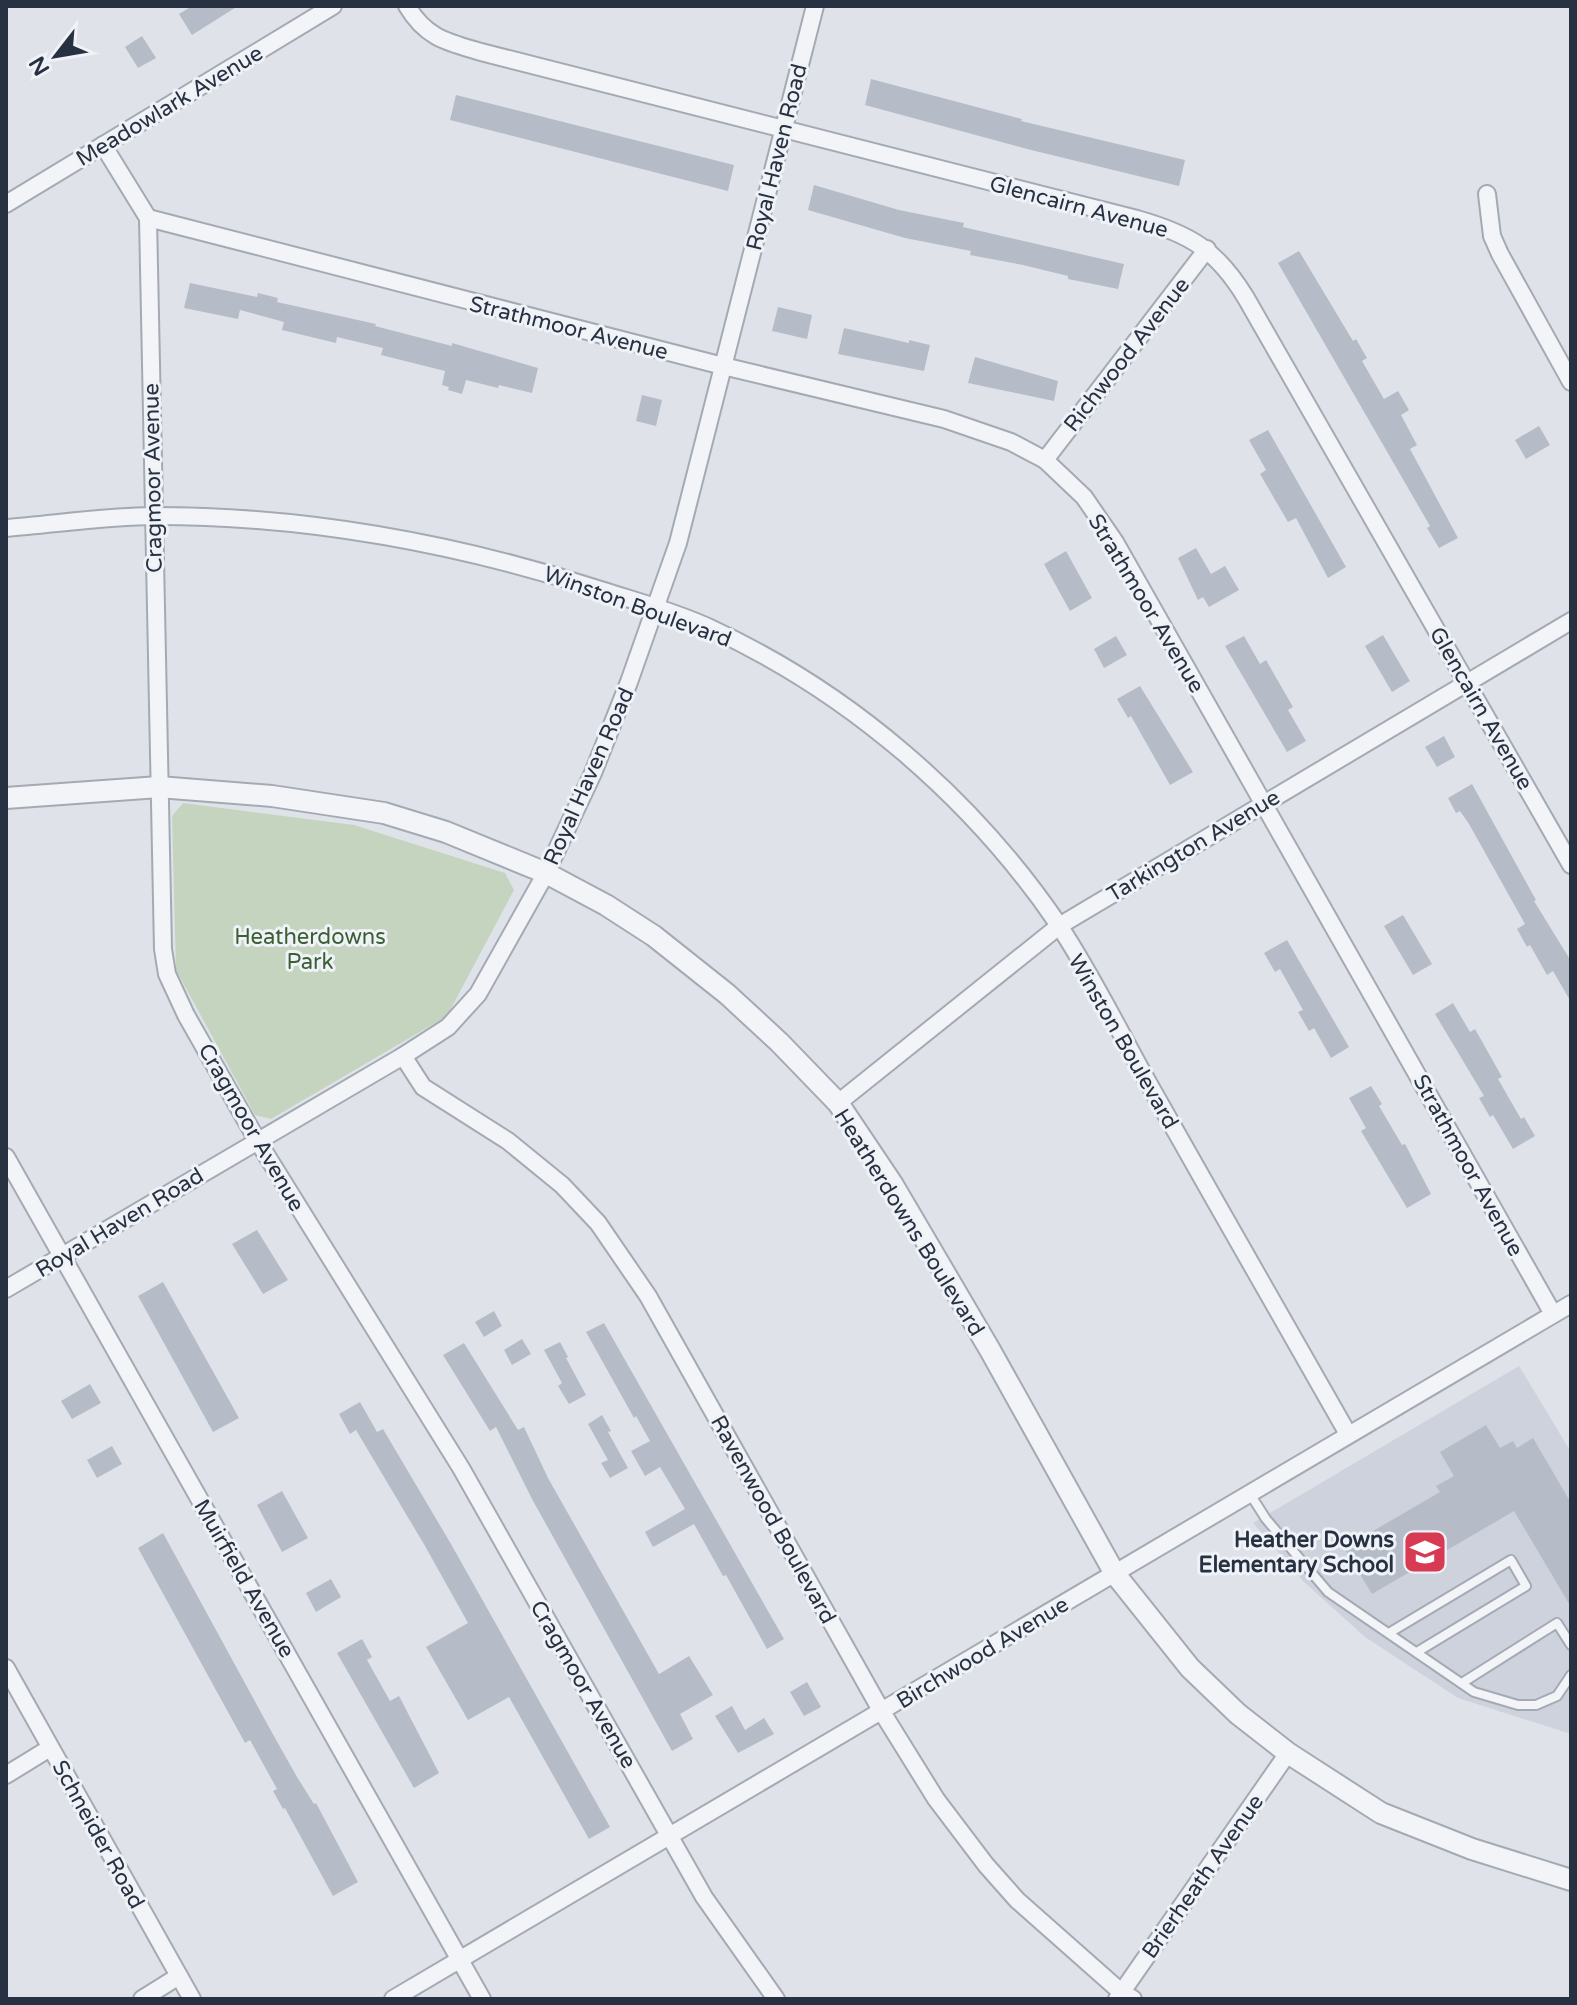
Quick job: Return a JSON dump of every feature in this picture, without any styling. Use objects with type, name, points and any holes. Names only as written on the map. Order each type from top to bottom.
[{"type":"street","name":"Meadowlark Avenue","points":[[6,204],[333,6]]},
{"type":"street","name":"Glencairn Avenue","points":[[407,6],[418,24],[444,41],[1149,222],[1172,229],[1207,249],[1226,267],[1246,298],[1571,865]]},
{"type":"street","name":"Royal Haven Road","points":[[6,1289],[403,1056],[448,1027],[478,994],[546,873],[593,773],[657,608],[684,519],[815,6]]},
{"type":"street","points":[[103,145],[148,218]]},
{"type":"street","points":[[1487,194],[1492,236],[1500,254],[1571,382]]},
{"type":"street","name":"Strathmoor Avenue","points":[[148,218],[723,366],[944,419],[1011,442],[1045,460],[1084,497],[1115,542],[1553,1314]]},
{"type":"street","name":"Cragmoor Avenue","points":[[148,218],[152,516],[163,949],[167,974],[186,1015],[257,1140],[461,1468],[724,1927],[776,1999]]},
{"type":"street","name":"Richwood Avenue","points":[[1045,460],[1207,249]]},
{"type":"street","name":"Winston Boulevard","points":[[6,528],[152,516],[274,522],[444,547],[537,569],[707,626],[751,649],[851,711],[918,765],[969,813],[1059,926],[1348,1434]]},
{"type":"street","name":"Tarkington Avenue","points":[[838,1103],[1059,926],[1571,621]]},
{"type":"street","name":"Heatherdowns Boulevard","points":[[6,798],[159,787],[272,796],[384,813],[446,832],[546,873],[606,905],[654,936],[727,994],[838,1103],[901,1199],[990,1350],[1115,1574],[1190,1668],[1238,1714],[1288,1753],[1381,1813],[1472,1849],[1571,1880]]},
{"type":"street","name":"Ravenwood Boulevard","points":[[403,1056],[423,1087],[508,1141],[562,1185],[598,1223],[656,1310],[882,1712],[936,1799],[986,1865],[1042,1924],[1124,1997]]},
{"type":"street","name":"Muirfield Avenue","points":[[6,1157],[482,1999]]},
{"type":"street","name":"Birchwood Avenue","points":[[393,1999],[1571,1304]]},
{"type":"street","name":"Schneider Road","points":[[6,1668],[192,1999]]},
{"type":"street","points":[[6,1775],[50,1748]]},
{"type":"street","name":"Brierheath Avenue","points":[[1124,1997],[1288,1753]]},
{"type":"street","points":[[142,1999],[179,1976]]},
{"type":"lane","points":[[1250,1493],[1266,1519],[1328,1592],[1474,1692],[1518,1705],[1536,1705],[1557,1696],[1571,1675]]},
{"type":"lane","points":[[1389,1633],[1511,1560],[1526,1586],[1417,1652]]},
{"type":"lane","points":[[1462,1683],[1557,1623],[1571,1645]]},
{"type":"shaded area","name":"Heather Downs Elementary School","points":[[1519,1366],[1571,1452],[1571,1734],[1458,1698],[1365,1637],[1303,1581],[1253,1523]]},
{"type":"green space","name":"Heatherdowns Park","points":[[183,803],[354,825],[505,873],[514,890],[447,1016],[271,1119],[255,1115],[176,970],[172,816]]},
{"type":"building","points":[[192,6],[238,6],[192,35],[179,14]]},
{"type":"building","points":[[142,36],[156,58],[138,68],[125,47]]},
{"type":"building","points":[[871,79],[1021,121],[1185,160],[1179,186],[865,105]]},
{"type":"building","points":[[456,95],[734,165],[728,191],[450,120]]},
{"type":"building","points":[[814,185],[899,210],[964,223],[963,227],[1124,264],[1118,289],[970,255],[971,251],[905,238],[808,210]]},
{"type":"building","points":[[1299,251],[1353,341],[1356,339],[1367,358],[1362,361],[1384,399],[1398,391],[1409,410],[1401,415],[1417,445],[1410,449],[1458,538],[1439,548],[1427,528],[1430,526],[1278,263]]},
{"type":"building","points":[[190,283],[257,297],[258,293],[278,298],[277,302],[376,324],[452,346],[452,343],[538,368],[532,393],[466,380],[462,394],[442,385],[445,371],[381,355],[383,348],[337,337],[336,343],[282,330],[284,322],[240,310],[238,319],[184,308]]},
{"type":"building","points":[[778,307],[812,315],[807,339],[772,331]]},
{"type":"building","points":[[844,328],[930,345],[924,371],[838,354]]},
{"type":"building","points":[[975,357],[1058,381],[1054,401],[968,383]]},
{"type":"building","points":[[642,395],[662,400],[656,426],[636,421]]},
{"type":"building","points":[[1539,426],[1550,445],[1526,459],[1515,440]]},
{"type":"building","points":[[1268,430],[1346,567],[1328,578],[1296,518],[1288,522],[1260,474],[1266,470],[1249,440]]},
{"type":"building","points":[[1196,548],[1211,574],[1225,566],[1239,590],[1209,607],[1203,597],[1198,600],[1178,558]]},
{"type":"building","points":[[1066,551],[1092,598],[1070,611],[1044,564]]},
{"type":"building","points":[[1383,635],[1410,681],[1392,692],[1365,646]]},
{"type":"building","points":[[1116,636],[1127,655],[1104,668],[1094,649]]},
{"type":"building","points":[[1244,636],[1260,664],[1266,660],[1293,707],[1288,710],[1306,741],[1287,752],[1225,646]]},
{"type":"building","points":[[1140,686],[1193,772],[1170,785],[1131,716],[1128,718],[1117,699]]},
{"type":"building","points":[[1444,736],[1455,757],[1437,767],[1425,747]]},
{"type":"building","points":[[1472,784],[1534,901],[1571,961],[1571,1002],[1553,971],[1547,975],[1530,945],[1527,947],[1517,929],[1525,924],[1469,824],[1460,811],[1456,813],[1448,798]]},
{"type":"building","points":[[1403,915],[1432,964],[1413,975],[1384,926]]},
{"type":"building","points":[[1287,940],[1349,1047],[1331,1058],[1314,1028],[1309,1031],[1298,1012],[1303,1010],[1280,969],[1275,972],[1264,953]]},
{"type":"building","points":[[1453,1003],[1470,1032],[1475,1029],[1502,1077],[1498,1079],[1521,1119],[1524,1117],[1535,1136],[1513,1149],[1479,1098],[1484,1096],[1435,1014]]},
{"type":"building","points":[[1371,1086],[1382,1104],[1379,1106],[1402,1145],[1405,1144],[1431,1194],[1407,1208],[1361,1131],[1366,1128],[1349,1098]]},
{"type":"building","points":[[257,1230],[288,1280],[263,1294],[232,1244]]},
{"type":"building","points":[[163,1282],[239,1418],[213,1432],[138,1296]]},
{"type":"building","points":[[494,1311],[502,1326],[484,1337],[475,1322]]},
{"type":"building","points":[[604,1323],[784,1639],[767,1649],[694,1524],[653,1547],[645,1532],[685,1509],[660,1467],[645,1476],[631,1451],[650,1441],[586,1332]]},
{"type":"building","points":[[522,1339],[531,1354],[512,1365],[504,1350]]},
{"type":"building","points":[[560,1342],[586,1395],[569,1404],[558,1386],[562,1383],[544,1350]]},
{"type":"building","points":[[464,1343],[518,1430],[524,1427],[548,1478],[659,1674],[689,1656],[713,1695],[680,1714],[693,1739],[672,1751],[532,1499],[496,1427],[490,1431],[443,1355]]},
{"type":"building","points":[[90,1384],[101,1403],[72,1419],[61,1401]]},
{"type":"building","points":[[360,1402],[377,1432],[383,1429],[451,1544],[610,1827],[589,1839],[509,1697],[468,1720],[426,1647],[468,1623],[356,1430],[350,1434],[339,1414]]},
{"type":"building","points":[[602,1415],[628,1468],[610,1478],[601,1463],[608,1460],[588,1424]]},
{"type":"building","points":[[1486,1425],[1500,1448],[1513,1441],[1517,1448],[1533,1438],[1571,1503],[1571,1607],[1514,1511],[1372,1594],[1344,1548],[1440,1492],[1436,1486],[1454,1476],[1440,1452]]},
{"type":"building","points":[[112,1446],[122,1464],[97,1478],[87,1460]]},
{"type":"building","points":[[282,1491],[308,1538],[282,1552],[257,1505]]},
{"type":"building","points":[[163,1533],[358,1882],[333,1896],[273,1791],[277,1789],[250,1740],[245,1743],[138,1548]]},
{"type":"building","points":[[331,1579],[341,1597],[316,1612],[306,1593]]},
{"type":"building","points":[[362,1639],[372,1657],[367,1660],[390,1701],[399,1696],[439,1773],[414,1788],[337,1653]]},
{"type":"building","points":[[807,1682],[821,1707],[804,1716],[790,1692]]},
{"type":"building","points":[[732,1706],[745,1730],[764,1718],[774,1734],[738,1753],[715,1716]]},
{"type":"place","name":"Heather Downs Elementary School","points":[[1425,1552]]}]
